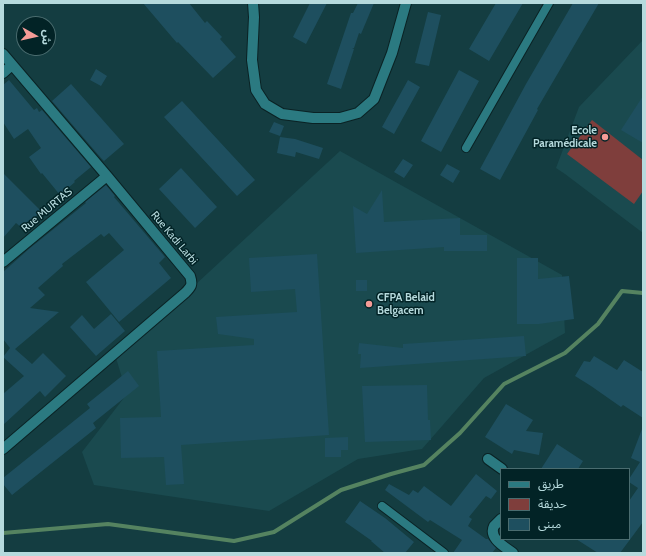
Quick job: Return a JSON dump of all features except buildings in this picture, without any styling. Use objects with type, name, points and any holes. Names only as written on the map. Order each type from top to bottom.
[{"type":"street","points":[[253,3],[254,17],[252,60],[256,90],[265,104],[282,114],[313,118],[340,118],[358,113],[374,99],[392,53],[406,3]]},
{"type":"street","name":"Rue Kadi Larbi","points":[[3,54],[190,276],[192,282],[190,287],[3,449]]},
{"type":"street","points":[[3,73],[12,65]]},
{"type":"street","name":"Rue MURTAS","points":[[3,262],[107,176]]},
{"type":"street","points":[[488,459],[501,468]]},
{"type":"street","points":[[500,520],[494,527],[493,534],[497,540],[513,553]]},
{"type":"lane","points":[[466,148],[549,3]]},
{"type":"lane","points":[[382,506],[444,553]]},
{"type":"shaded area","name":"Ecole Paramédicale","points":[[643,40],[643,233],[556,168],[579,107]]},
{"type":"shaded area","name":"CFPA Belaid Belgacem","points":[[340,151],[562,275],[565,333],[484,378],[422,449],[358,459],[269,511],[94,485],[82,452],[127,394],[116,358]]},
{"type":"green space","points":[[592,120],[643,160],[643,191],[634,204],[567,154]]},
{"type":"waterway","points":[[3,533],[108,524],[234,541],[274,532],[341,490],[424,465],[460,433],[504,384],[565,353],[598,324],[622,291],[643,293]]},
{"type":"place","name":"Ecole Paramédicale","points":[[605,137]]},
{"type":"place","name":"CFPA Belaid Belgacem","points":[[369,304]]}]
